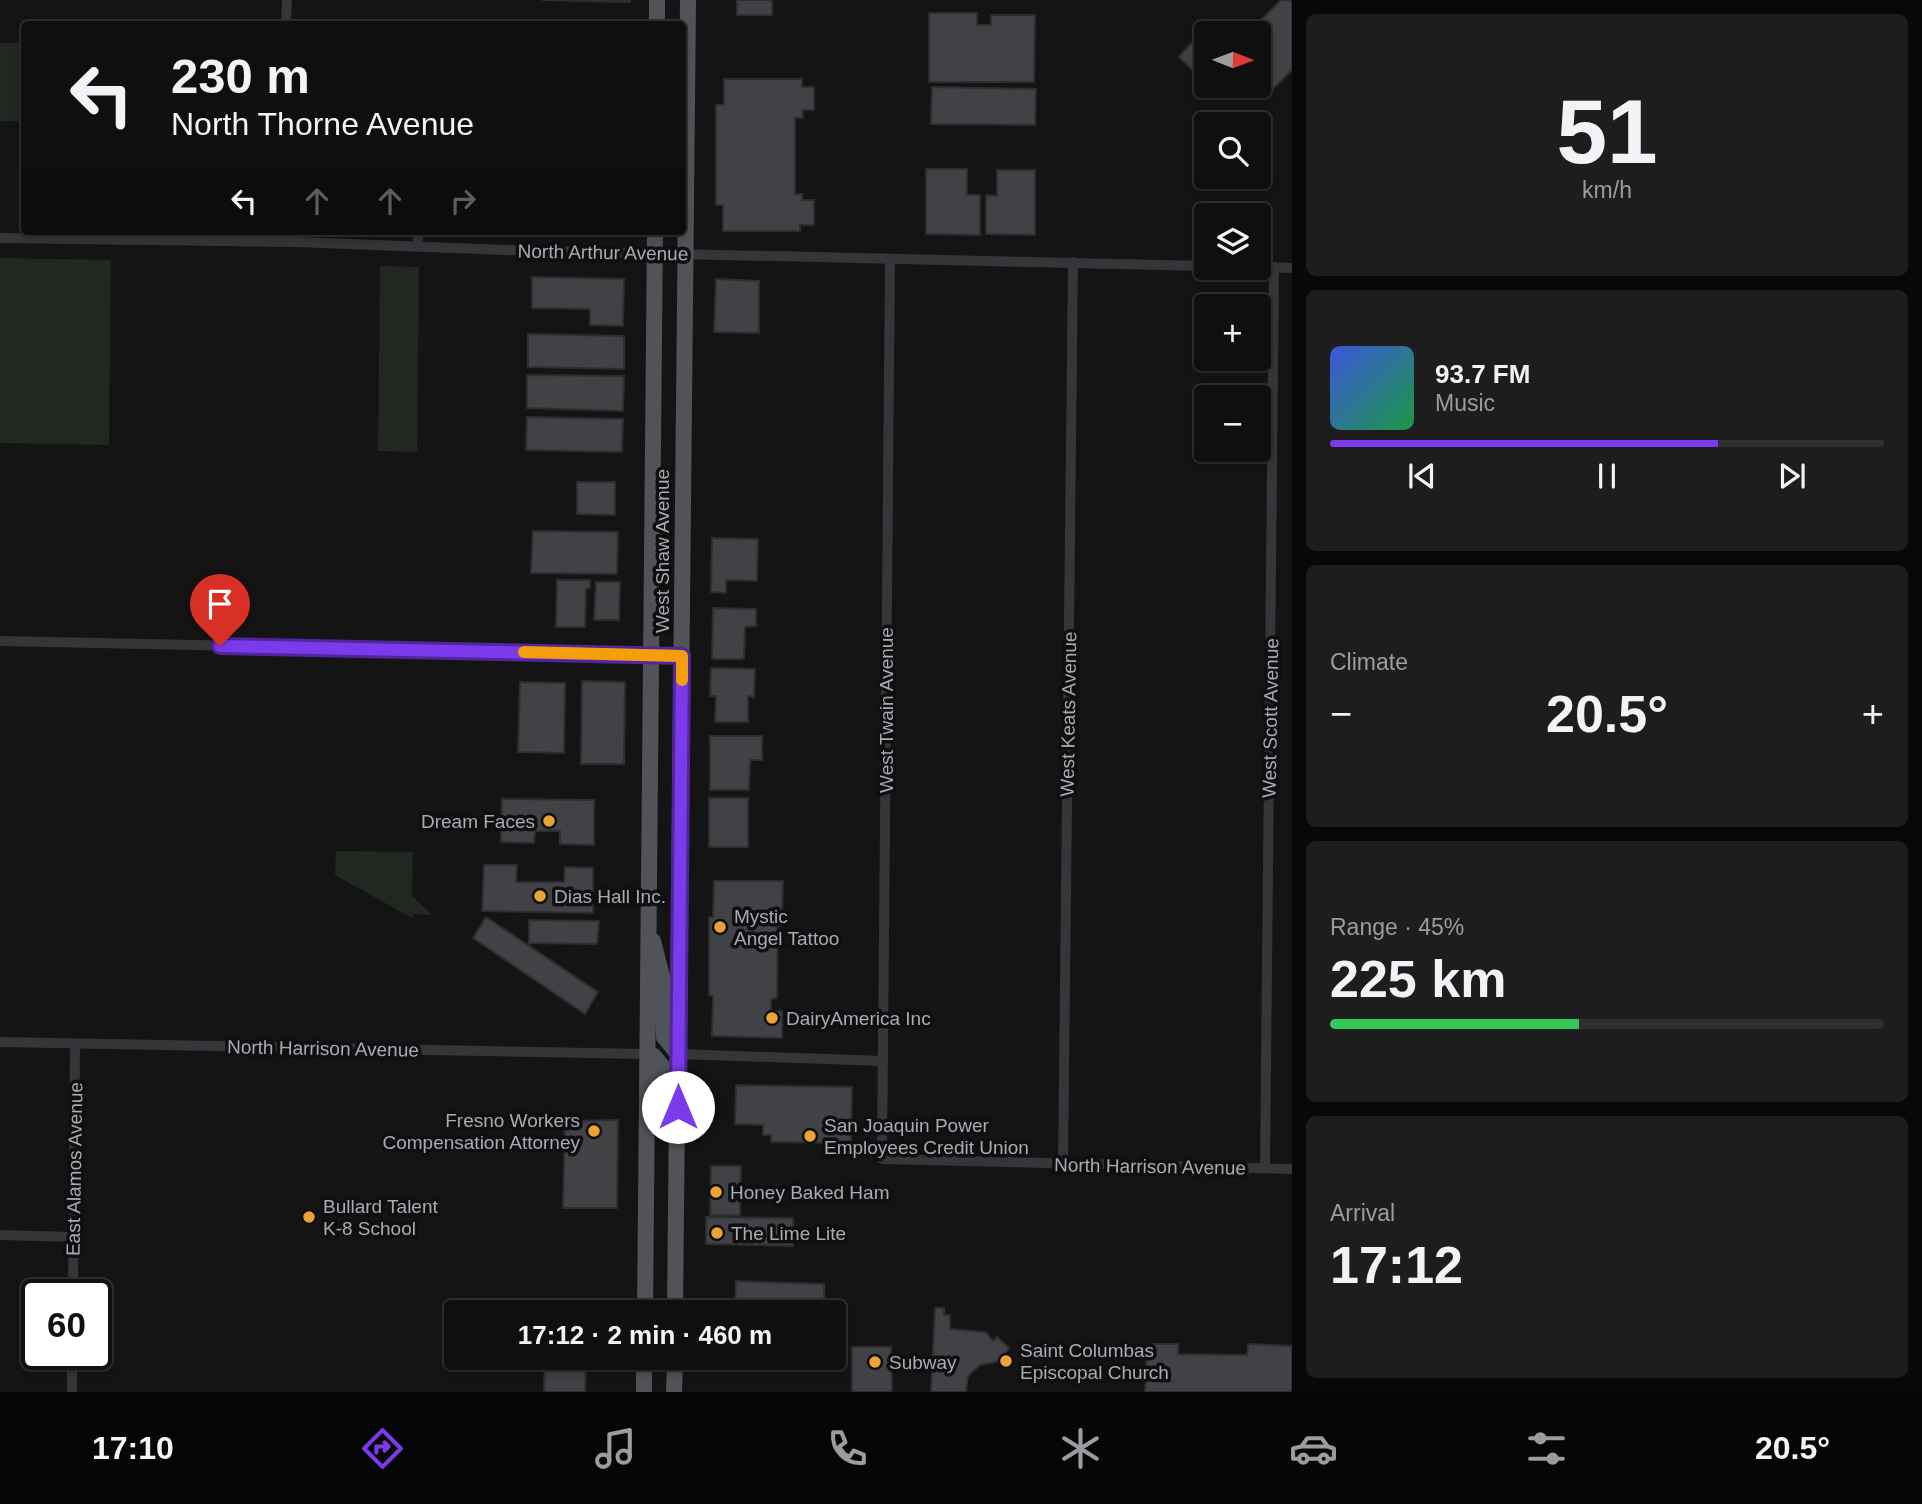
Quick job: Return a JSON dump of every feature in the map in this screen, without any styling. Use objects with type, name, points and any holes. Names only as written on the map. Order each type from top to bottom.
[{"type":"main road","points":[[657,0],[657,21]]},
{"type":"main road","name":"West Shaw Avenue","points":[[686,169],[688,0]]},
{"type":"main road","name":"West Shaw Avenue","points":[[645,1300],[655,235]]},
{"type":"main road","name":"West Shaw Avenue","points":[[675,1300],[685,235]]},
{"type":"main road","points":[[648,921],[663,980],[664,1037],[678,1054]]},
{"type":"main road","points":[[647,1054],[660,1060],[663,1067],[663,1121],[678,1133]]},
{"type":"main road","points":[[644,1370],[644,1392]]},
{"type":"main road","points":[[674,1392],[675,1370]]},
{"type":"street","points":[[286,21],[287,0]]},
{"type":"street","points":[[418,235],[418,246]]},
{"type":"street","name":"North Arthur Avenue","points":[[0,238],[1194,266]]},
{"type":"street","name":"West Twain Avenue","points":[[882,1159],[890,260]]},
{"type":"street","name":"West Keats Avenue","points":[[1063,1165],[1073,262]]},
{"type":"street","points":[[1274,267],[1292,268]]},
{"type":"street","name":"West Scott Avenue","points":[[1265,1168],[1274,267]]},
{"type":"street","points":[[0,640],[682,656]]},
{"type":"street","name":"North Harrison Avenue","points":[[0,1042],[647,1054]]},
{"type":"street","name":"East Alamos Avenue","points":[[73,1279],[75,1044]]},
{"type":"street","points":[[678,1054],[883,1061]]},
{"type":"street","name":"North Harrison Avenue","points":[[882,1159],[1292,1169]]},
{"type":"street","points":[[0,1235],[73,1237]]},
{"type":"street","points":[[72,1370],[72,1392]]},
{"type":"shaded area","points":[[0,43],[21,43],[21,121],[0,121]]},
{"type":"shaded area","points":[[0,258],[111,260],[109,445],[0,443]]},
{"type":"shaded area","points":[[380,266],[419,267],[417,452],[378,451]]},
{"type":"shaded area","points":[[336,851],[413,852],[412,896],[432,915],[413,914],[412,918],[335,875]]},
{"type":"building","points":[[542,0],[630,0],[630,2]]},
{"type":"building","points":[[737,0],[772,0],[772,15],[737,15]]},
{"type":"building","points":[[1281,0],[1292,0],[1292,70],[1272,90],[1271,21],[1260,21]]},
{"type":"building","points":[[929,13],[977,13],[977,25],[991,25],[991,15],[1035,15],[1034,82],[929,82]]},
{"type":"building","points":[[1194,40],[1194,71],[1179,57]]},
{"type":"building","points":[[724,79],[802,79],[802,87],[814,87],[814,110],[802,110],[803,118],[795,118],[795,194],[802,194],[802,200],[814,200],[814,225],[800,225],[800,231],[723,231],[723,205],[716,205],[716,105],[724,105]]},
{"type":"building","points":[[932,87],[1036,89],[1035,125],[931,124]]},
{"type":"building","points":[[926,169],[967,169],[967,195],[980,195],[980,235],[926,234]]},
{"type":"building","points":[[997,170],[1035,170],[1035,235],[986,234],[986,195],[997,196]]},
{"type":"building","points":[[532,277],[624,279],[623,326],[590,325],[590,309],[532,308]]},
{"type":"building","points":[[716,279],[759,281],[759,333],[714,332]]},
{"type":"building","points":[[528,334],[624,336],[624,369],[528,367]]},
{"type":"building","points":[[527,375],[624,376],[623,411],[527,408]]},
{"type":"building","points":[[527,417],[623,419],[622,452],[526,450]]},
{"type":"building","points":[[577,482],[615,482],[615,515],[577,514]]},
{"type":"building","points":[[533,531],[618,532],[617,574],[531,573]]},
{"type":"building","points":[[712,538],[758,539],[757,581],[726,580],[726,593],[711,592]]},
{"type":"building","points":[[557,580],[590,580],[590,588],[586,589],[585,627],[556,627]]},
{"type":"building","points":[[596,582],[620,582],[619,620],[594,620]]},
{"type":"building","points":[[713,608],[756,609],[756,626],[745,627],[744,659],[712,659]]},
{"type":"building","points":[[711,668],[755,669],[754,697],[748,696],[748,722],[715,722],[716,696],[710,696]]},
{"type":"building","points":[[582,681],[625,682],[624,764],[581,764]]},
{"type":"building","points":[[520,682],[565,683],[564,753],[518,752]]},
{"type":"building","points":[[710,736],[762,736],[762,760],[750,760],[749,790],[710,790]]},
{"type":"building","points":[[709,798],[748,798],[748,847],[709,847]]},
{"type":"building","points":[[502,799],[594,800],[594,845],[560,844],[560,831],[535,831],[534,843],[501,842]]},
{"type":"building","points":[[484,865],[517,865],[516,882],[564,882],[565,867],[593,868],[593,913],[482,911]]},
{"type":"building","points":[[714,881],[783,881],[782,917],[778,917],[777,998],[771,999],[771,1011],[782,1011],[782,1038],[712,1036],[709,917],[713,917]]},
{"type":"building","points":[[486,917],[598,992],[585,1014],[473,938]]},
{"type":"building","points":[[529,920],[599,921],[597,944],[529,943]]},
{"type":"building","points":[[736,1085],[852,1087],[851,1143],[771,1142],[771,1135],[763,1135],[763,1125],[735,1124]]},
{"type":"building","points":[[618,1120],[617,1208],[563,1208],[565,1121]]},
{"type":"building","points":[[711,1166],[741,1166],[740,1215],[710,1215]]},
{"type":"building","points":[[706,1217],[793,1218],[793,1246],[706,1244]]},
{"type":"building","points":[[736,1281],[824,1284],[824,1300],[735,1300]]},
{"type":"building","points":[[935,1308],[944,1308],[944,1315],[950,1315],[950,1329],[986,1332],[993,1341],[997,1337],[1009,1348],[1000,1361],[980,1365],[968,1376],[966,1392],[931,1392]]},
{"type":"building","points":[[1151,1344],[1178,1344],[1178,1354],[1247,1355],[1248,1344],[1292,1346],[1292,1392],[1145,1392],[1147,1348],[1152,1348]]},
{"type":"building","points":[[852,1347],[891,1347],[892,1392],[852,1392]]},
{"type":"building","points":[[545,1370],[586,1370],[585,1392],[544,1392]]},
{"type":"slow traffic","points":[[524,652],[682,656],[682,680]]},
{"type":"place","name":"Dream Faces","points":[[549,821]]},
{"type":"place","name":"Dias Hall Inc.","points":[[540,896]]},
{"type":"place","name":"Mystic Angel Tattoo","points":[[720,927]]},
{"type":"place","name":"DairyAmerica Inc","points":[[772,1018]]},
{"type":"place","name":"Fresno Workers Compensation Attorney","points":[[594,1131]]},
{"type":"place","name":"San Joaquin Power Employees Credit Union","points":[[810,1136]]},
{"type":"place","name":"Honey Baked Ham","points":[[716,1192]]},
{"type":"place","name":"Bullard Talent K-8 School","points":[[309,1217]]},
{"type":"place","name":"The Lime Lite","points":[[717,1233]]},
{"type":"place","name":"Saint Columbas Episcopal Church","points":[[1006,1361]]},
{"type":"place","name":"Subway","points":[[875,1362]]},
{"type":"route","points":[[220,646],[682,656],[678,1107]]}]
